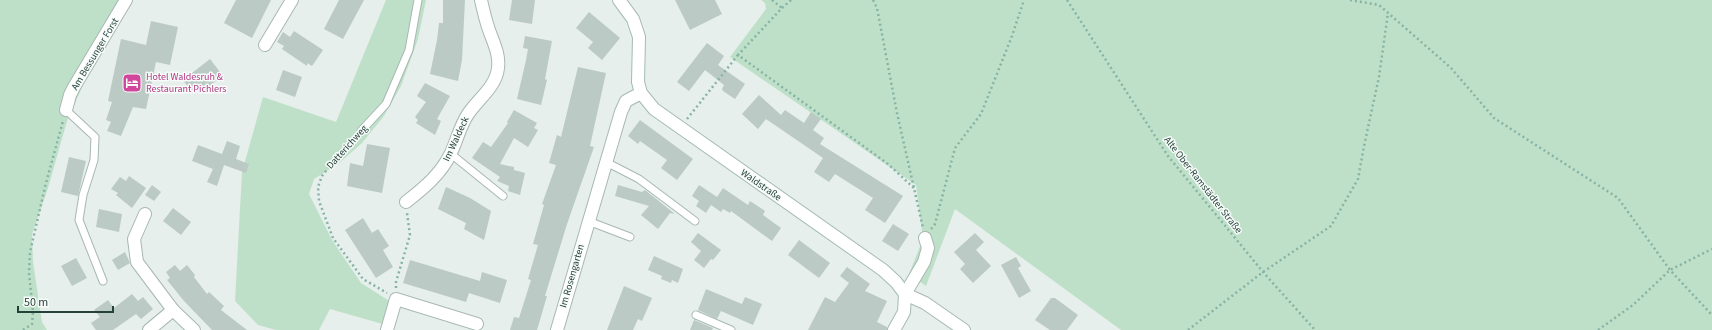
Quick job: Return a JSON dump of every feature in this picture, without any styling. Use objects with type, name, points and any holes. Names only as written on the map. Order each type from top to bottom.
[{"type":"street","name":"Am Bessunger Forst","points":[[66,110],[74,87],[126,0]]},
{"type":"street","points":[[265,45],[292,0]]},
{"type":"street","name":"Im Waldeck","points":[[406,202],[430,183],[451,154],[465,118],[474,104],[491,86],[498,68],[496,49],[487,26],[481,0]]},
{"type":"street","points":[[620,0],[633,19],[638,37],[638,82],[641,93]]},
{"type":"street","name":"Waldstraße","points":[[641,93],[654,109],[883,270],[896,282],[905,294],[925,302],[964,330]]},
{"type":"street","name":"Im Rosengarten","points":[[556,330],[621,112],[626,101],[641,93]]},
{"type":"street","points":[[145,214],[134,238],[137,262],[174,310],[194,330]]},
{"type":"street","points":[[894,330],[904,312],[905,294],[924,262],[928,248],[925,238]]},
{"type":"street","points":[[387,330],[396,299],[477,324]]},
{"type":"street","points":[[149,330],[174,310]]},
{"type":"lane","name":"Datterichweg","points":[[361,131],[386,104],[409,50],[418,0]]},
{"type":"lane","points":[[66,110],[95,137],[94,160],[83,195],[79,220],[103,281]]},
{"type":"lane","points":[[451,154],[503,196]]},
{"type":"lane","points":[[606,162],[639,179],[695,221]]},
{"type":"lane","points":[[588,221],[630,237]]},
{"type":"lane","points":[[696,315],[731,330]]},
{"type":"path","points":[[772,0],[782,8]]},
{"type":"path","points":[[680,128],[738,55],[791,0]]},
{"type":"path","points":[[873,0],[877,8],[897,113],[925,238]]},
{"type":"path","points":[[925,238],[935,224],[955,148],[981,114],[1012,36],[1024,0]]},
{"type":"path","name":"Alte Ober-Ramstädter Straße","points":[[1067,0],[1168,156],[1263,272],[1315,330]]},
{"type":"path","points":[[1350,0],[1378,5],[1451,68],[1494,118],[1618,198],[1670,270],[1712,315]]},
{"type":"path","points":[[1188,330],[1263,272],[1332,226],[1358,179],[1379,77],[1388,13]]},
{"type":"path","points":[[738,55],[888,164],[915,189]]},
{"type":"path","points":[[23,330],[32,324],[33,312],[29,273],[30,252],[46,183],[66,110]]},
{"type":"path","name":"Datterichweg","points":[[361,131],[329,166],[322,176],[318,187],[319,201],[333,238],[363,278],[396,299]]},
{"type":"path","points":[[396,299],[396,282],[410,235],[406,202]]},
{"type":"path","points":[[1598,330],[1633,305],[1670,270],[1712,249]]},
{"type":"green space","points":[[0,0],[121,0],[67,121],[48,188],[32,234],[33,262],[42,322],[47,330],[0,330]]},
{"type":"green space","points":[[386,0],[426,0],[418,39],[401,86],[384,116],[362,143],[338,164],[314,179],[309,194],[332,240],[361,283],[391,302],[386,325],[330,309],[319,330],[276,330],[258,325],[235,301],[242,172],[263,97],[336,122]]},
{"type":"green space","points":[[761,0],[1712,0],[1712,330],[1121,330],[955,209],[926,286],[909,274],[923,239],[916,185],[730,57],[766,9],[765,3]]},
{"type":"building","points":[[236,0],[271,0],[252,38],[224,23]]},
{"type":"building","points":[[339,0],[364,0],[343,39],[324,29]]},
{"type":"building","points":[[443,0],[465,0],[462,60],[458,81],[430,74],[439,23],[443,23]]},
{"type":"building","points":[[512,0],[535,0],[532,24],[509,20]]},
{"type":"building","points":[[675,0],[715,0],[722,14],[690,30]]},
{"type":"building","points":[[589,12],[620,38],[602,60],[588,48],[593,42],[576,28]]},
{"type":"building","name":"Hotel Waldesruh & Restaurant Pichlers","points":[[151,21],[178,27],[170,65],[156,62],[146,109],[133,107],[121,136],[107,131],[111,122],[106,120],[112,102],[108,101],[121,39],[146,45]]},
{"type":"building","points":[[294,31],[323,50],[312,66],[307,63],[307,66],[282,49],[284,46],[277,42],[283,32],[290,37]]},
{"type":"building","points":[[525,36],[552,41],[545,79],[547,80],[541,105],[517,99],[528,49],[523,48]]},
{"type":"building","points":[[707,43],[724,56],[718,65],[745,84],[735,99],[723,91],[722,89],[724,85],[705,70],[689,91],[677,82]]},
{"type":"building","points":[[210,59],[223,76],[205,89],[201,84],[191,91],[183,80]]},
{"type":"building","points":[[578,67],[606,73],[590,146],[594,147],[567,224],[545,296],[547,296],[537,330],[510,330],[514,317],[519,318],[531,280],[528,279],[538,245],[533,244],[544,205],[542,204],[556,165],[549,163],[557,135],[561,137]]},
{"type":"building","points":[[283,70],[302,77],[295,97],[276,90]]},
{"type":"building","points":[[425,83],[450,96],[437,119],[441,121],[435,135],[416,123],[418,120],[415,117],[426,102],[417,96]]},
{"type":"building","points":[[759,95],[781,115],[785,110],[804,123],[811,112],[821,119],[813,130],[824,138],[820,144],[903,196],[885,223],[865,210],[873,198],[835,174],[829,182],[814,172],[823,158],[766,119],[758,129],[742,114]]},
{"type":"building","points":[[514,110],[537,123],[534,128],[538,130],[528,147],[514,138],[500,164],[514,167],[514,170],[525,173],[520,195],[508,191],[509,186],[497,181],[500,177],[472,158],[483,142],[491,147],[508,123],[507,122]]},
{"type":"building","points":[[640,120],[693,159],[677,180],[661,168],[667,160],[640,141],[638,144],[628,136]]},
{"type":"building","points":[[227,141],[240,146],[236,159],[249,164],[246,173],[224,165],[217,186],[207,182],[213,169],[192,161],[198,145],[222,154]]},
{"type":"building","points":[[367,144],[390,148],[382,193],[347,186],[350,163],[363,166]]},
{"type":"building","points":[[69,157],[86,161],[78,196],[61,192]]},
{"type":"building","points":[[129,176],[146,188],[132,208],[116,195],[118,193],[111,189],[120,177],[126,181]]},
{"type":"building","points":[[152,185],[161,192],[154,201],[145,195]]},
{"type":"building","points":[[618,185],[642,192],[645,190],[675,214],[670,213],[658,229],[641,215],[649,206],[615,196]]},
{"type":"building","points":[[699,185],[717,197],[723,188],[748,205],[750,201],[765,211],[763,215],[781,228],[772,241],[731,211],[730,213],[723,209],[721,212],[711,205],[706,213],[696,206],[699,201],[692,196]]},
{"type":"building","points":[[446,187],[470,198],[491,211],[484,240],[464,229],[466,223],[438,209]]},
{"type":"building","points":[[173,208],[191,222],[181,235],[163,221]]},
{"type":"building","points":[[99,209],[122,214],[119,232],[96,227]]},
{"type":"building","points":[[363,218],[372,233],[378,229],[389,246],[383,250],[393,267],[376,278],[345,230]]},
{"type":"building","points":[[893,224],[909,234],[898,251],[882,241]]},
{"type":"building","points":[[698,233],[721,250],[704,268],[694,260],[701,251],[691,242]]},
{"type":"building","points":[[975,233],[984,242],[976,250],[991,266],[973,283],[960,269],[965,264],[954,252]]},
{"type":"building","points":[[799,240],[830,263],[819,278],[788,255]]},
{"type":"building","points":[[125,252],[130,263],[118,270],[112,260]]},
{"type":"building","points":[[654,256],[683,269],[678,283],[672,280],[671,283],[661,279],[662,276],[648,270]]},
{"type":"building","points":[[1016,257],[1021,266],[1018,268],[1031,291],[1019,298],[1001,265]]},
{"type":"building","points":[[76,258],[87,278],[72,286],[61,266]]},
{"type":"building","points":[[410,260],[480,281],[482,272],[507,280],[500,303],[469,293],[466,302],[403,283]]},
{"type":"building","points":[[175,265],[180,271],[187,265],[207,294],[209,292],[224,306],[221,310],[247,330],[212,330],[184,301],[167,280],[170,278],[166,272]]},
{"type":"building","points":[[847,267],[870,284],[865,291],[887,301],[877,322],[887,327],[887,330],[808,330],[825,297],[835,302],[849,283],[840,276]]},
{"type":"building","points":[[624,286],[652,298],[642,321],[638,319],[633,330],[607,330]]},
{"type":"building","points":[[706,289],[742,304],[745,297],[762,304],[753,325],[721,311],[717,319],[698,310]]},
{"type":"building","points":[[132,294],[138,301],[143,297],[153,309],[141,319],[136,314],[113,330],[96,330],[91,323],[100,317],[94,310],[108,300],[114,308]]},
{"type":"building","points":[[1051,298],[1055,298],[1078,315],[1067,330],[1050,330],[1035,320]]},
{"type":"building","points":[[694,320],[713,328],[712,330],[690,330]]},
{"type":"place","name":"Hotel Waldesruh & Restaurant Pichlers","points":[[132,83]]}]
